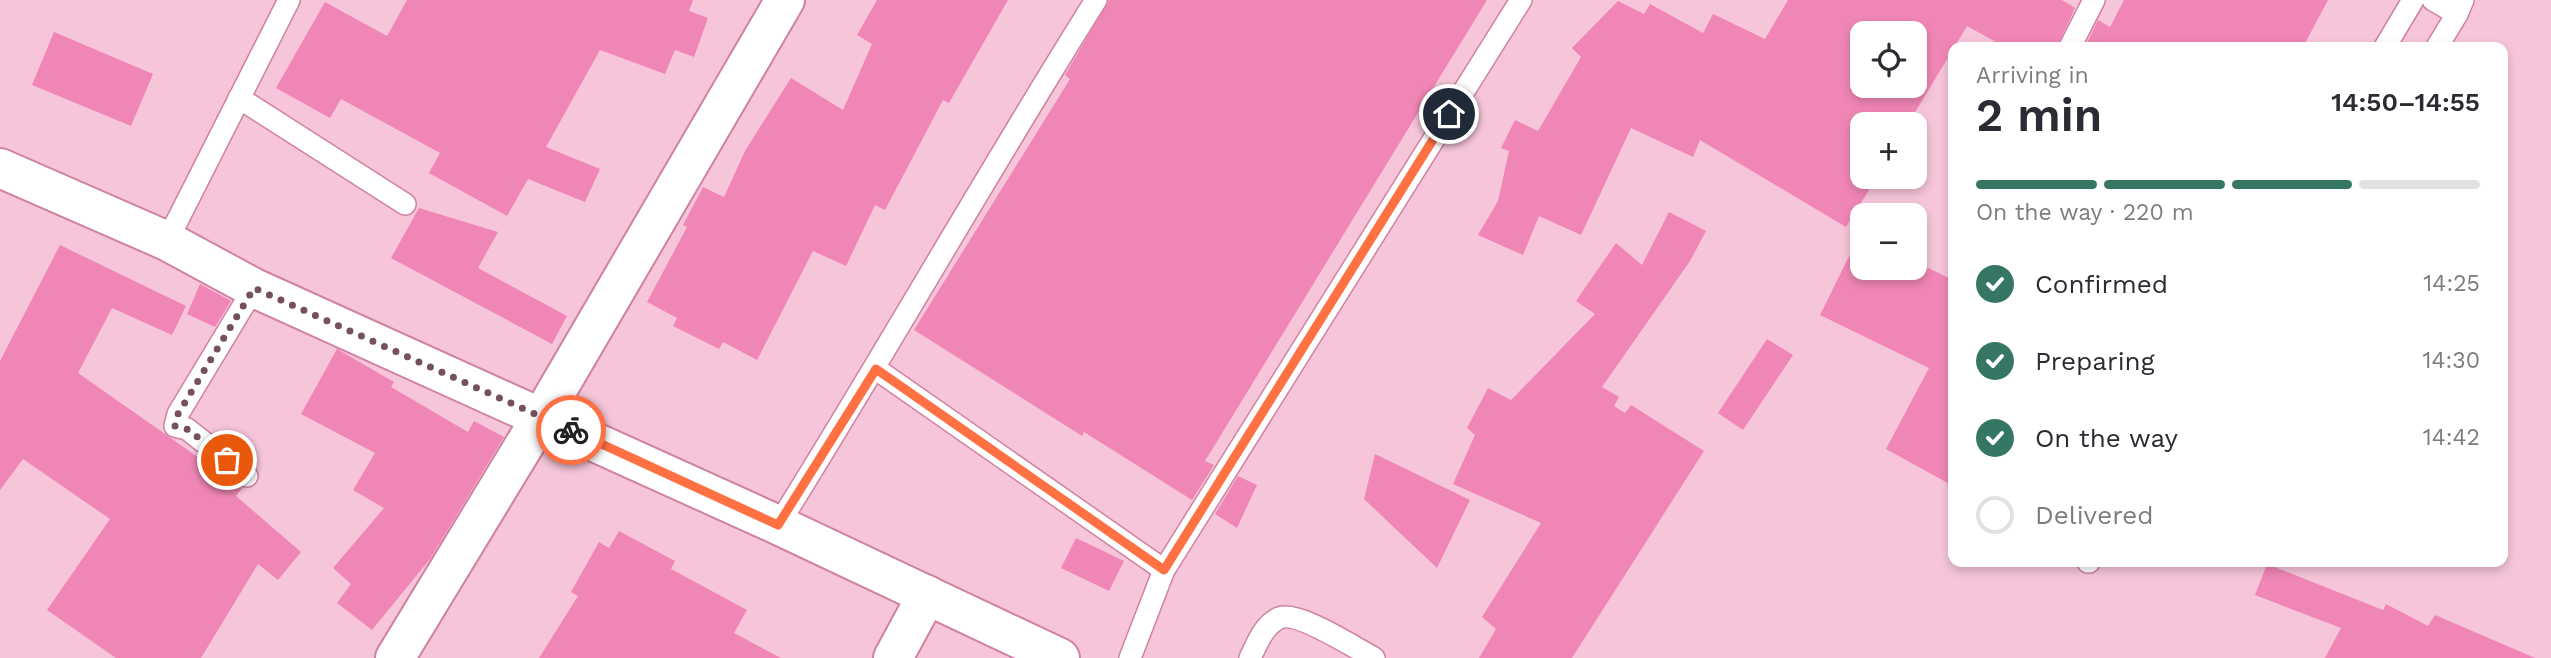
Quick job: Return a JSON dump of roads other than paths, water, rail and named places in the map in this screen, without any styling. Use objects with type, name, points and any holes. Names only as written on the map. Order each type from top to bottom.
[{"type":"street","points":[[396,658],[542,416],[785,0]]},
{"type":"street","points":[[0,168],[167,241],[254,288],[542,416],[1060,658]]},
{"type":"street","points":[[893,658],[926,596]]},
{"type":"lane","points":[[167,241],[289,0]]},
{"type":"lane","points":[[778,525],[876,369],[1096,0]]},
{"type":"lane","points":[[1130,658],[1164,570],[1521,0]]},
{"type":"lane","points":[[2073,42],[2094,0]]},
{"type":"lane","points":[[2388,42],[2413,0]]},
{"type":"lane","points":[[2433,0],[2460,7],[2440,42]]},
{"type":"lane","points":[[239,98],[405,204]]},
{"type":"lane","points":[[247,476],[187,429],[175,426],[178,414],[254,288]]},
{"type":"lane","points":[[876,369],[1164,570]]},
{"type":"lane","points":[[1250,658],[1265,628],[1280,617],[1297,618],[1374,658]]}]
